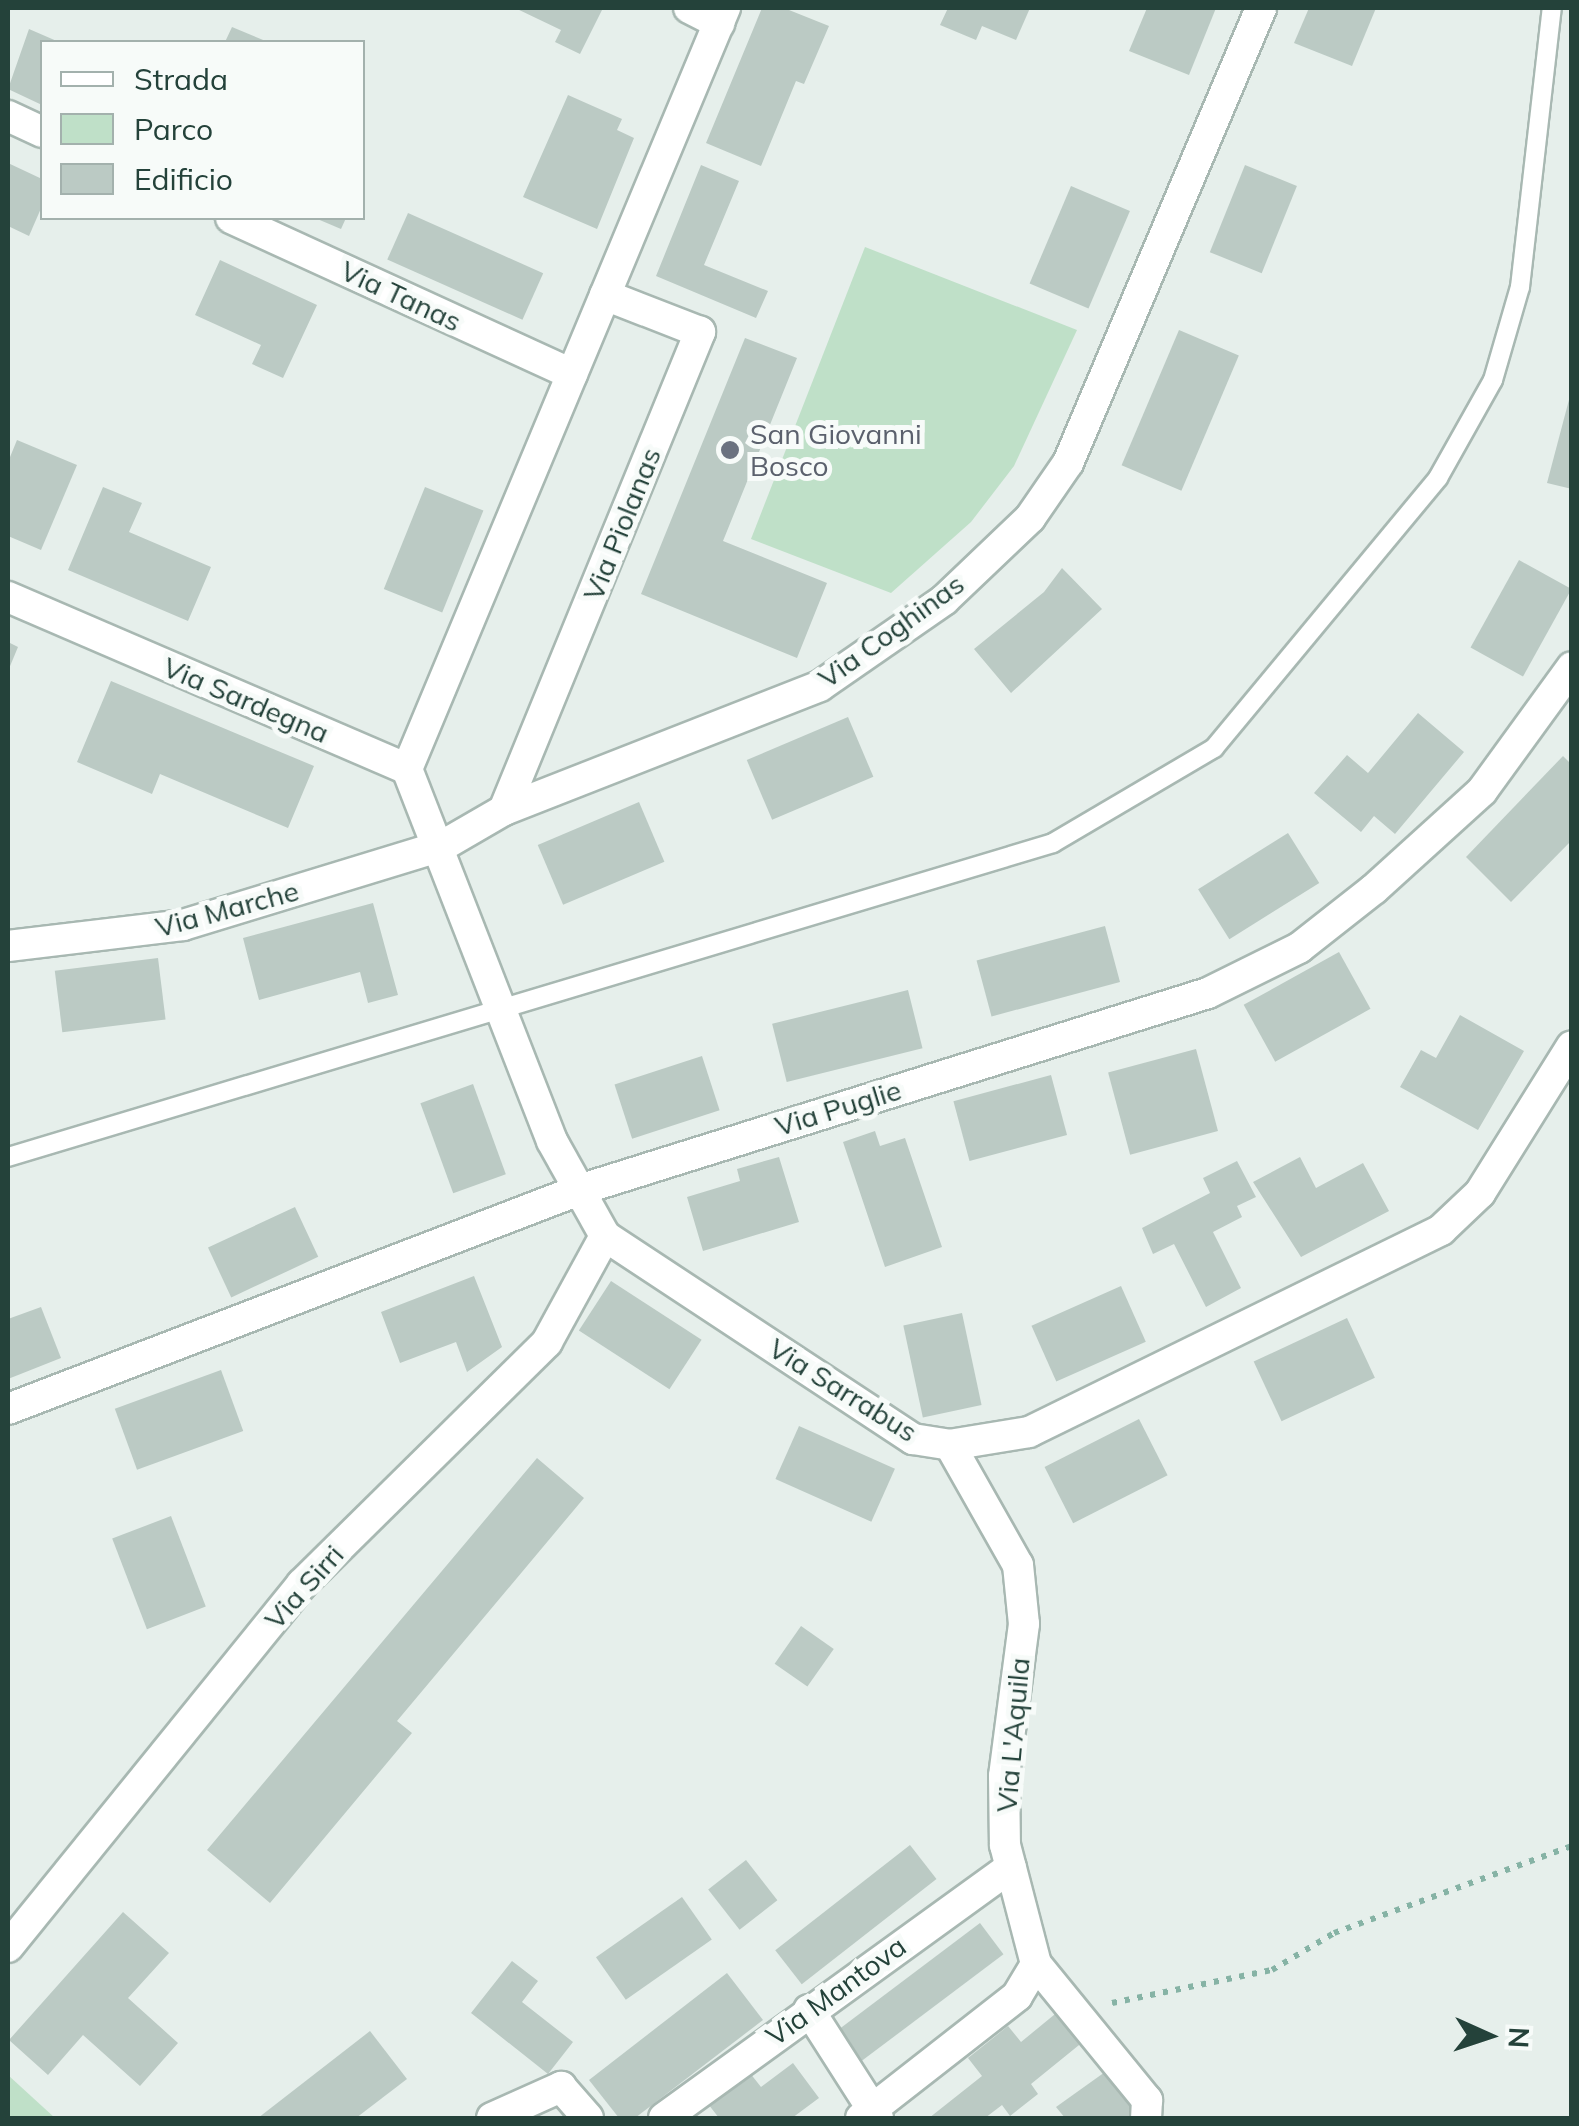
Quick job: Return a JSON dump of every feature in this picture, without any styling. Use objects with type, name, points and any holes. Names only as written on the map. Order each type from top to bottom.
[{"type":"street","points":[[442,846],[407,769],[722,15],[689,8]]},
{"type":"street","name":"Via Coghinas","points":[[442,846],[504,810],[820,686],[944,600],[1030,518],[1068,464],[1261,8]]},
{"type":"street","points":[[8,116],[40,131]]},
{"type":"street","name":"Via Tanas","points":[[234,220],[572,374]]},
{"type":"street","name":"Via Piolanas","points":[[504,810],[700,332],[605,295]]},
{"type":"street","name":"Via Sardegna","points":[[8,598],[407,769]]},
{"type":"street","name":"Via Puglie","points":[[8,1409],[579,1190],[1208,993],[1298,948],[1482,791],[1572,667]]},
{"type":"street","name":"Via Sarrabus","points":[[442,846],[552,1141],[604,1236],[913,1439],[950,1445],[1029,1432],[1079,1412],[1440,1230],[1480,1193],[1572,1046]]},
{"type":"street","name":"Via Marche","points":[[8,946],[184,925],[442,846]]},
{"type":"street","name":"Via Sirri","points":[[8,1947],[302,1584],[548,1342],[604,1236]]},
{"type":"street","name":"Via L'Aquila","points":[[950,1445],[1018,1565],[1024,1624],[1004,1776],[1011,1867],[1036,1964],[1147,2100],[1146,2118]]},
{"type":"street","name":"Via Mantova","points":[[664,2118],[808,2010],[1011,1867]]},
{"type":"street","points":[[808,2010],[870,2115],[1017,1996],[1036,1964]]},
{"type":"street","points":[[492,2118],[561,2087],[588,2118]]},
{"type":"lane","points":[[8,1157],[1053,844],[1214,748],[1438,478],[1493,380],[1520,287],[1552,8]]},
{"type":"path","points":[[1072,2010],[1272,1970],[1334,1933],[1572,1846]]},
{"type":"green space","points":[[865,247],[1077,330],[1014,466],[971,522],[891,593],[751,539]]},
{"type":"green space","points":[[8,2075],[55,2118],[8,2118]]},
{"type":"building","points":[[515,8],[603,8],[580,54],[555,42],[561,30]]},
{"type":"building","points":[[762,8],[784,8],[829,26],[804,84],[796,81],[761,166],[706,143]]},
{"type":"building","points":[[948,8],[1030,8],[1016,40],[982,26],[976,40],[940,25]]},
{"type":"building","points":[[1147,8],[1216,8],[1189,75],[1129,51]]},
{"type":"building","points":[[1309,8],[1376,8],[1352,66],[1294,43]]},
{"type":"building","points":[[232,27],[263,40],[226,40]]},
{"type":"building","points":[[29,29],[54,40],[40,40],[40,104],[8,89]]},
{"type":"building","points":[[568,95],[622,119],[617,130],[634,138],[597,229],[523,197]]},
{"type":"building","points":[[8,163],[40,178],[40,211],[29,236],[8,226]]},
{"type":"building","points":[[701,165],[739,181],[704,265],[768,291],[756,318],[656,276]]},
{"type":"building","points":[[1245,165],[1297,186],[1262,273],[1210,252]]},
{"type":"building","points":[[1071,186],[1130,211],[1088,309],[1030,284]]},
{"type":"building","points":[[408,213],[543,273],[522,320],[387,260]]},
{"type":"building","points":[[320,220],[345,220],[341,229]]},
{"type":"building","points":[[220,260],[317,305],[283,378],[252,364],[261,345],[195,315]]},
{"type":"building","points":[[1179,330],[1239,355],[1181,491],[1122,465]]},
{"type":"building","name":"San Giovanni Bosco","points":[[745,338],[797,358],[723,541],[827,583],[797,658],[641,594]]},
{"type":"building","points":[[1572,396],[1572,489],[1547,483]]},
{"type":"building","points":[[17,440],[77,465],[41,550],[8,536],[8,462]]},
{"type":"building","points":[[103,487],[142,503],[129,532],[211,567],[188,621],[68,570]]},
{"type":"building","points":[[425,487],[483,511],[442,613],[384,589]]},
{"type":"building","points":[[1519,560],[1571,589],[1523,677],[1471,647]]},
{"type":"building","points":[[1062,568],[1102,609],[1011,693],[974,649],[1044,592]]},
{"type":"building","points":[[8,642],[18,647],[8,671]]},
{"type":"building","points":[[111,681],[314,766],[288,828],[160,774],[152,794],[77,762]]},
{"type":"building","points":[[1418,713],[1464,752],[1395,834],[1374,816],[1361,832],[1314,793],[1347,755],[1368,773]]},
{"type":"building","points":[[848,717],[873,777],[772,820],[747,760]]},
{"type":"building","points":[[1563,756],[1572,765],[1572,840],[1511,902],[1466,857]]},
{"type":"building","points":[[639,802],[664,862],[563,905],[538,845]]},
{"type":"building","points":[[1288,833],[1319,883],[1229,939],[1198,889]]},
{"type":"building","points":[[373,903],[398,995],[368,1003],[360,972],[259,1000],[243,938]]},
{"type":"building","points":[[1105,926],[1120,982],[992,1016],[977,960]]},
{"type":"building","points":[[1339,952],[1371,1009],[1275,1062],[1244,1005]]},
{"type":"building","points":[[158,958],[166,1020],[62,1032],[55,971]]},
{"type":"building","points":[[908,990],[923,1048],[787,1082],[772,1024]]},
{"type":"building","points":[[1460,1015],[1524,1051],[1478,1130],[1400,1087],[1421,1050],[1436,1058]]},
{"type":"building","points":[[1196,1049],[1218,1131],[1130,1155],[1108,1073]]},
{"type":"building","points":[[702,1056],[720,1110],[632,1139],[615,1084]]},
{"type":"building","points":[[1051,1075],[1067,1135],[969,1161],[953,1101]]},
{"type":"building","points":[[473,1084],[506,1174],[453,1193],[420,1103]]},
{"type":"building","points":[[875,1131],[880,1146],[905,1138],[942,1247],[885,1267],[843,1142]]},
{"type":"building","points":[[779,1157],[799,1222],[703,1251],[687,1197],[740,1181],[737,1169]]},
{"type":"building","points":[[1300,1157],[1316,1188],[1363,1163],[1389,1211],[1301,1257],[1253,1182]]},
{"type":"building","points":[[1237,1161],[1256,1197],[1237,1206],[1242,1217],[1213,1232],[1241,1288],[1206,1307],[1174,1244],[1153,1254],[1142,1228],[1210,1193],[1203,1178]]},
{"type":"building","points":[[295,1207],[318,1257],[231,1297],[208,1248]]},
{"type":"building","points":[[474,1276],[502,1347],[467,1372],[456,1342],[400,1363],[381,1312]]},
{"type":"building","points":[[611,1281],[702,1340],[669,1389],[579,1330]]},
{"type":"building","points":[[1121,1286],[1146,1342],[1056,1382],[1031,1326]]},
{"type":"building","points":[[41,1307],[61,1358],[8,1379],[8,1319]]},
{"type":"building","points":[[962,1313],[982,1405],[923,1417],[903,1325]]},
{"type":"building","points":[[1347,1318],[1375,1378],[1282,1421],[1254,1362]]},
{"type":"building","points":[[221,1370],[243,1431],[137,1470],[115,1409]]},
{"type":"building","points":[[1139,1419],[1168,1475],[1073,1523],[1045,1467]]},
{"type":"building","points":[[799,1426],[895,1469],[871,1522],[775,1479]]},
{"type":"building","points":[[537,1458],[584,1498],[397,1721],[412,1733],[270,1903],[207,1850]]},
{"type":"building","points":[[171,1516],[206,1607],[147,1629],[112,1539]]},
{"type":"building","points":[[801,1626],[834,1649],[807,1687],[775,1664]]},
{"type":"building","points":[[910,1845],[936,1879],[802,1984],[775,1950]]},
{"type":"building","points":[[746,1860],[777,1900],[740,1930],[708,1890]]},
{"type":"building","points":[[682,1897],[712,1940],[626,2000],[596,1957]]},
{"type":"building","points":[[123,1912],[169,1953],[128,1998],[178,2043],[140,2086],[83,2035],[48,2075],[9,2040]]},
{"type":"building","points":[[980,1923],[1003,1954],[861,2062],[837,2031]]},
{"type":"building","points":[[512,1961],[538,1981],[522,2002],[573,2042],[548,2074],[471,2013]]},
{"type":"building","points":[[727,1973],[763,2020],[635,2118],[619,2118],[589,2080]]},
{"type":"building","points":[[1060,2010],[1084,2041],[1031,2084],[1038,2094],[1010,2116],[1002,2105],[985,2118],[929,2118],[982,2076],[968,2058],[1008,2026],[1021,2042]]},
{"type":"building","points":[[370,2031],[407,2079],[356,2118],[258,2118]]},
{"type":"building","points":[[793,2063],[819,2098],[792,2118],[719,2118],[705,2100],[746,2068],[761,2087]]},
{"type":"building","points":[[1105,2072],[1138,2117],[1065,2118],[1056,2107]]},
{"type":"place","name":"San Giovanni Bosco","points":[[730,450]]}]
